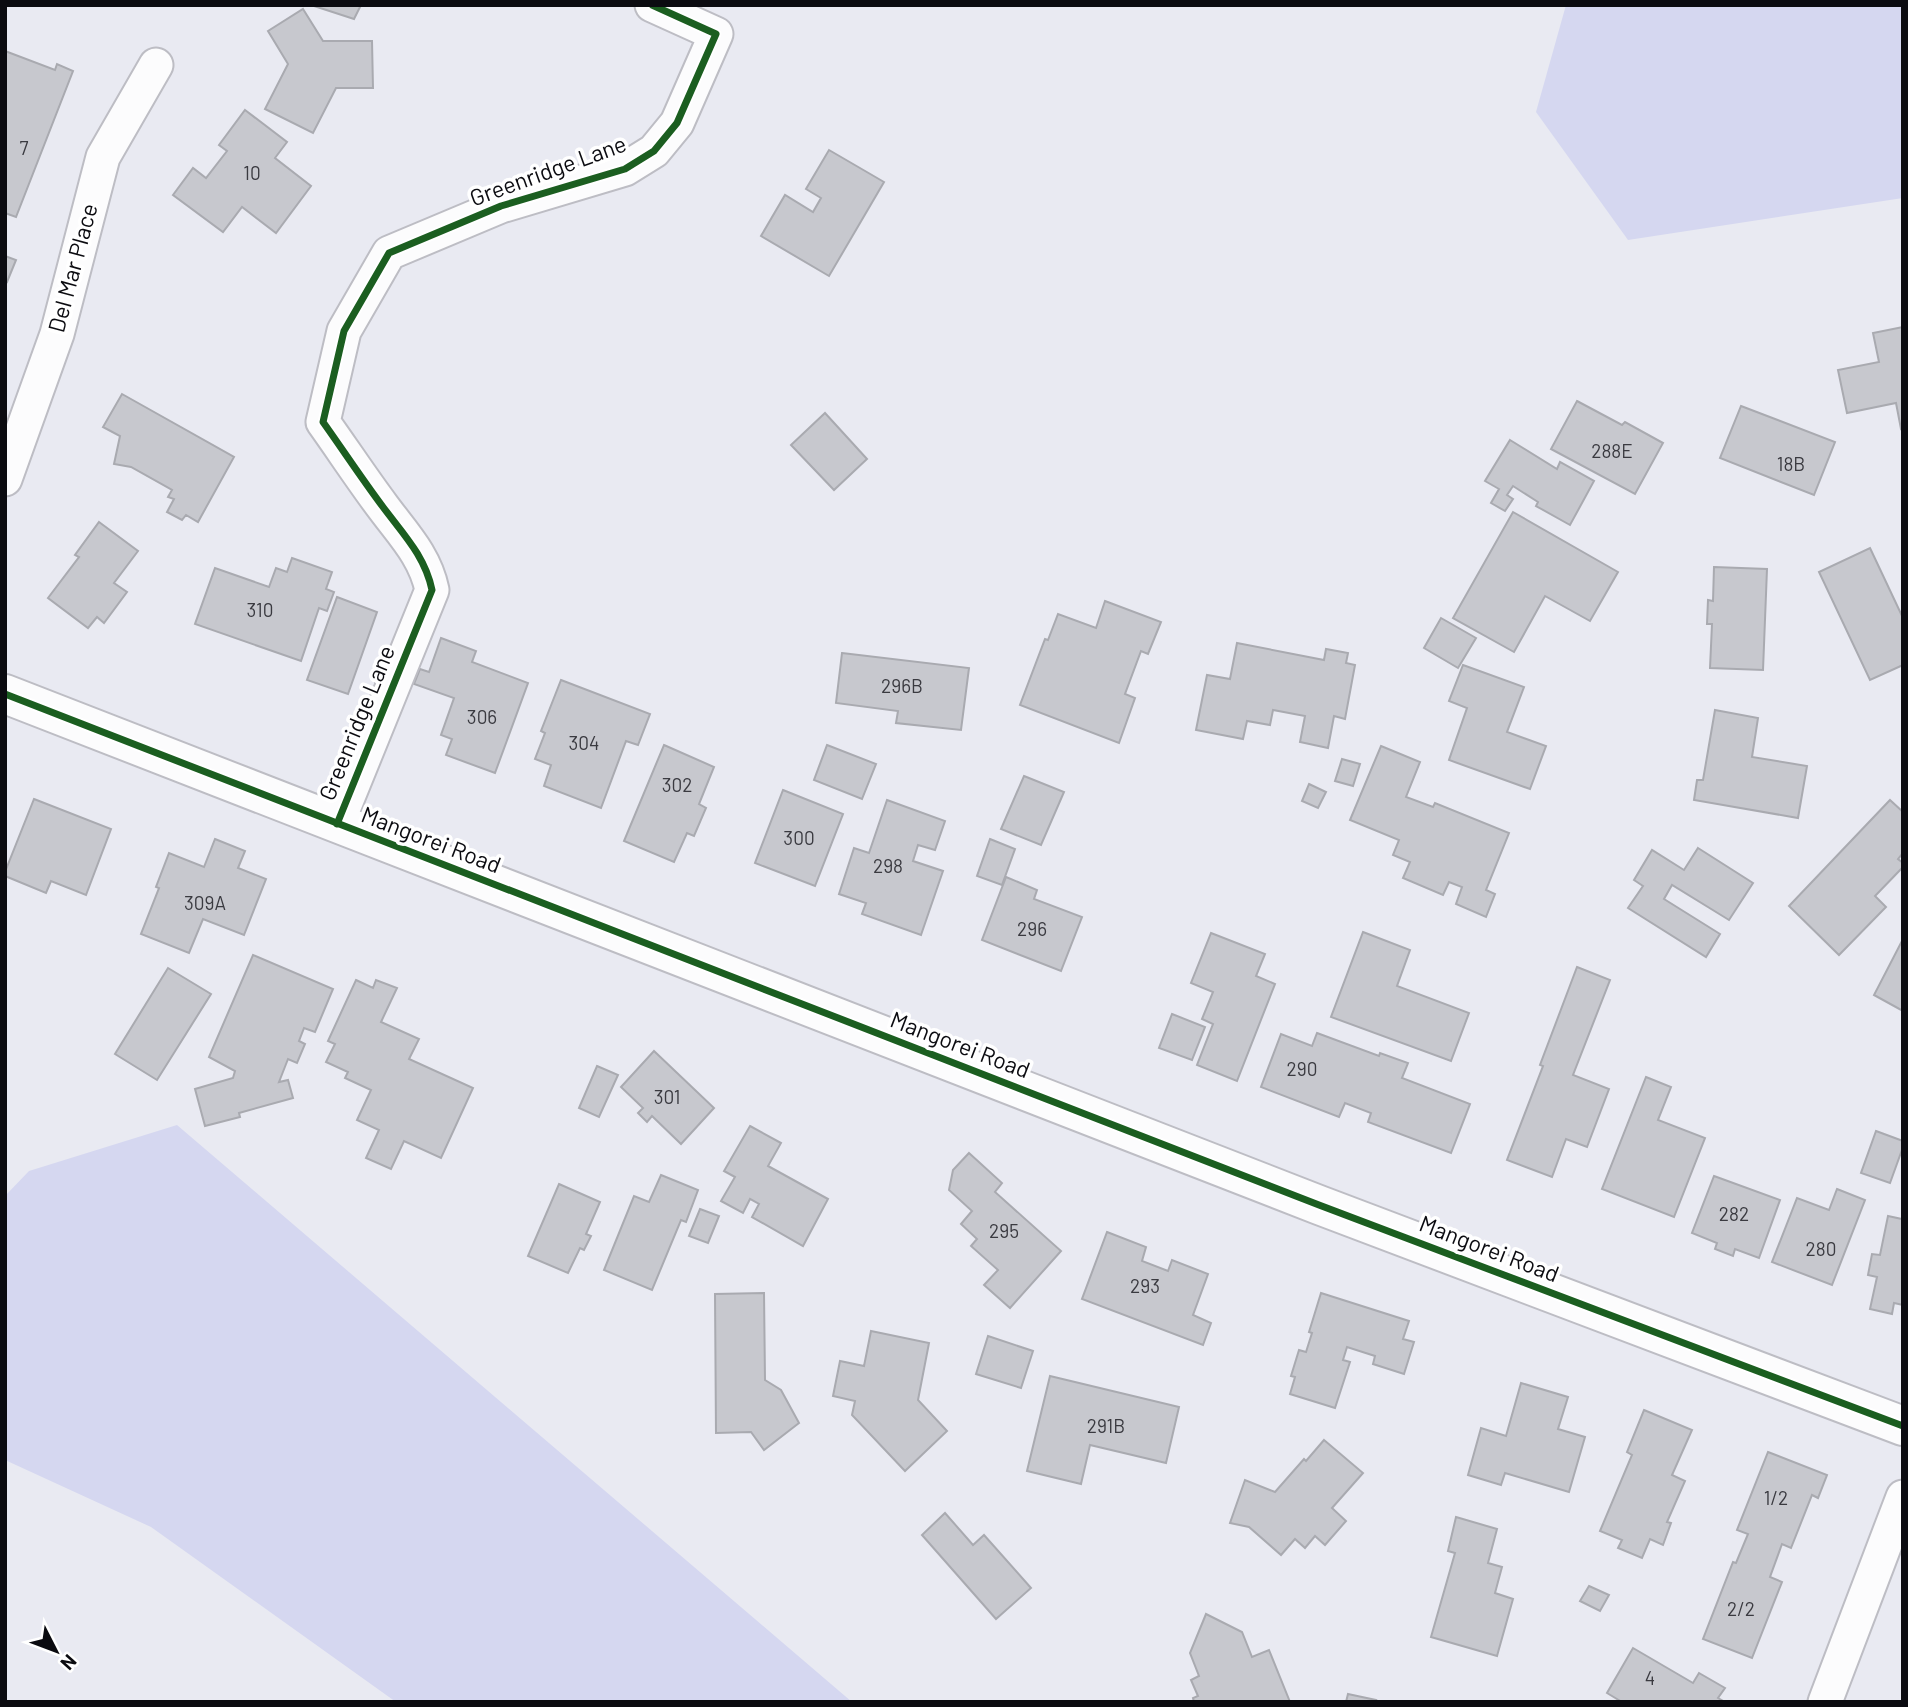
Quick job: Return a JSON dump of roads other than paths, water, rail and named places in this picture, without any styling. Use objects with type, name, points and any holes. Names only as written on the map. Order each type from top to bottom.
[{"type":"street","name":"Greenridge Lane","points":[[337,824],[432,590],[428,572],[406,537],[323,422],[344,331],[389,253],[501,206],[625,169],[654,150],[677,123],[716,34],[652,5]]},
{"type":"street","name":"Del Mar Place","points":[[5,479],[57,334],[103,157],[156,65]]},
{"type":"street","name":"Mangorei Road","points":[[5,694],[1332,1210],[1903,1426]]},
{"type":"street","points":[[1825,1702],[1903,1497]]}]
